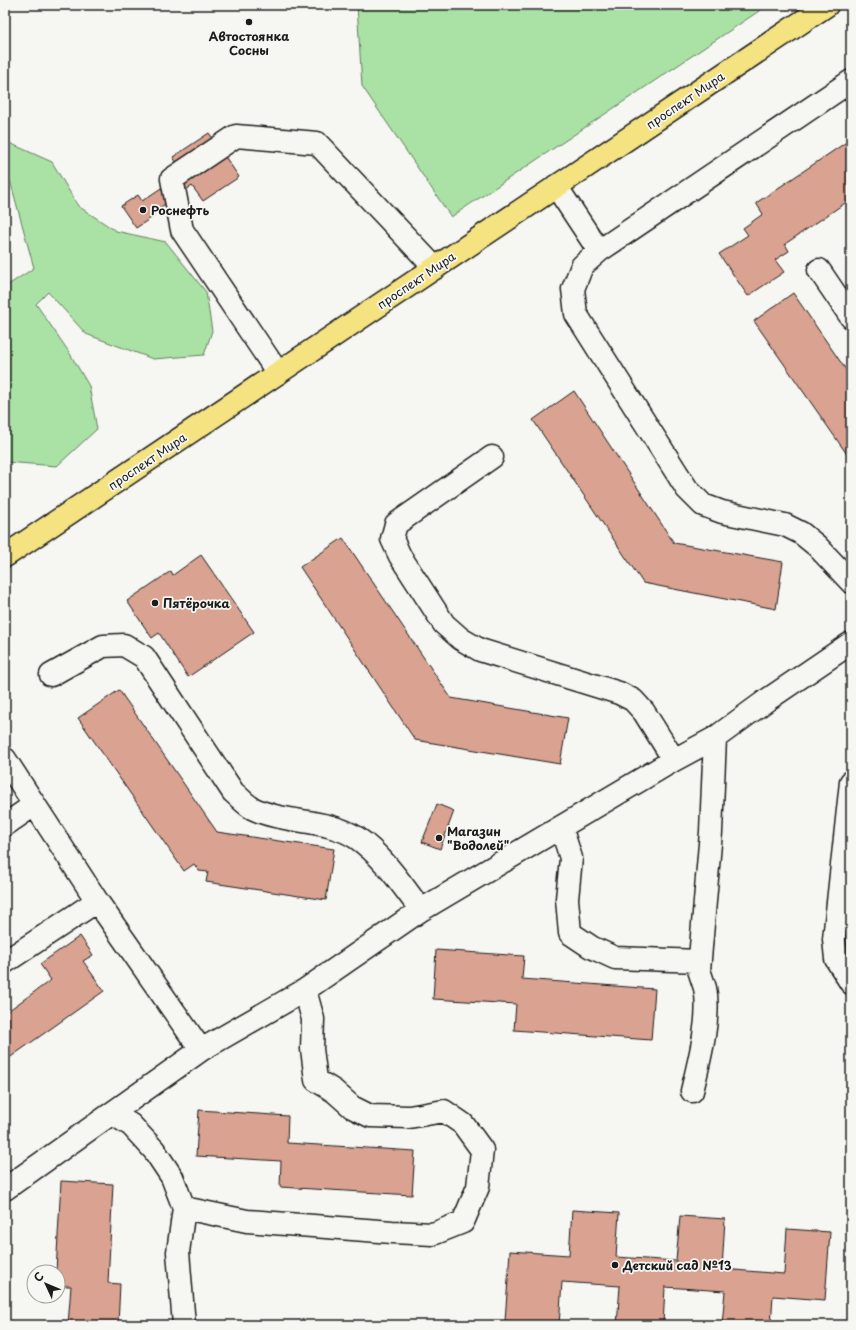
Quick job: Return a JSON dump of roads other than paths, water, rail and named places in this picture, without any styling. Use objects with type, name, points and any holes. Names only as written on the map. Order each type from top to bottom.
[{"type":"main road","name":"проспект Мира","points":[[5,556],[827,5]]},
{"type":"lane","points":[[851,81],[600,251],[582,266],[573,289],[576,314],[687,489],[703,505],[722,512],[785,525],[801,533],[817,546],[851,582]]},
{"type":"lane","points":[[278,373],[182,230],[172,179],[236,136],[317,143],[435,268]]},
{"type":"lane","points":[[556,186],[600,251]]},
{"type":"lane","points":[[818,270],[851,317]]},
{"type":"lane","points":[[492,457],[396,524],[392,539],[400,556],[444,624],[461,639],[480,650],[619,693],[633,700],[644,712],[674,760]]},
{"type":"lane","points":[[5,1189],[113,1114],[201,1050],[305,990],[421,910],[674,760],[715,738],[767,700],[851,644]]},
{"type":"lane","points":[[51,675],[104,646],[124,645],[144,657],[233,792],[251,807],[269,814],[333,828],[356,837],[377,854],[421,910]]},
{"type":"lane","points":[[692,1091],[700,1057],[706,1019],[705,989],[699,970],[711,832],[715,738]]},
{"type":"lane","points":[[5,759],[96,901],[201,1050]]},
{"type":"lane","points":[[851,782],[834,939],[836,959],[851,983]]},
{"type":"lane","points":[[5,825],[34,805]]},
{"type":"lane","points":[[561,827],[571,858],[567,899],[570,933],[592,948],[615,958],[700,961]]},
{"type":"lane","points":[[5,962],[96,901]]},
{"type":"lane","points":[[184,1208],[247,1221],[406,1233],[433,1234],[464,1222],[478,1187],[482,1150],[463,1124],[444,1111],[409,1117],[370,1116],[352,1107],[334,1091],[316,1080],[312,1049],[313,1019],[305,990]]},
{"type":"lane","points":[[113,1114],[131,1125],[154,1150],[172,1177],[184,1208],[178,1252],[184,1325]]},
{"type":"place","name":"Автостоянка Сосны","points":[[249,22]]},
{"type":"place","name":"Роснефть","points":[[143,210]]},
{"type":"place","name":"Пятёрочка","points":[[155,603]]},
{"type":"place","name":"Магазин \"Водолей\"","points":[[439,838]]},
{"type":"place","name":"Детский сад №13","points":[[615,1265]]}]
